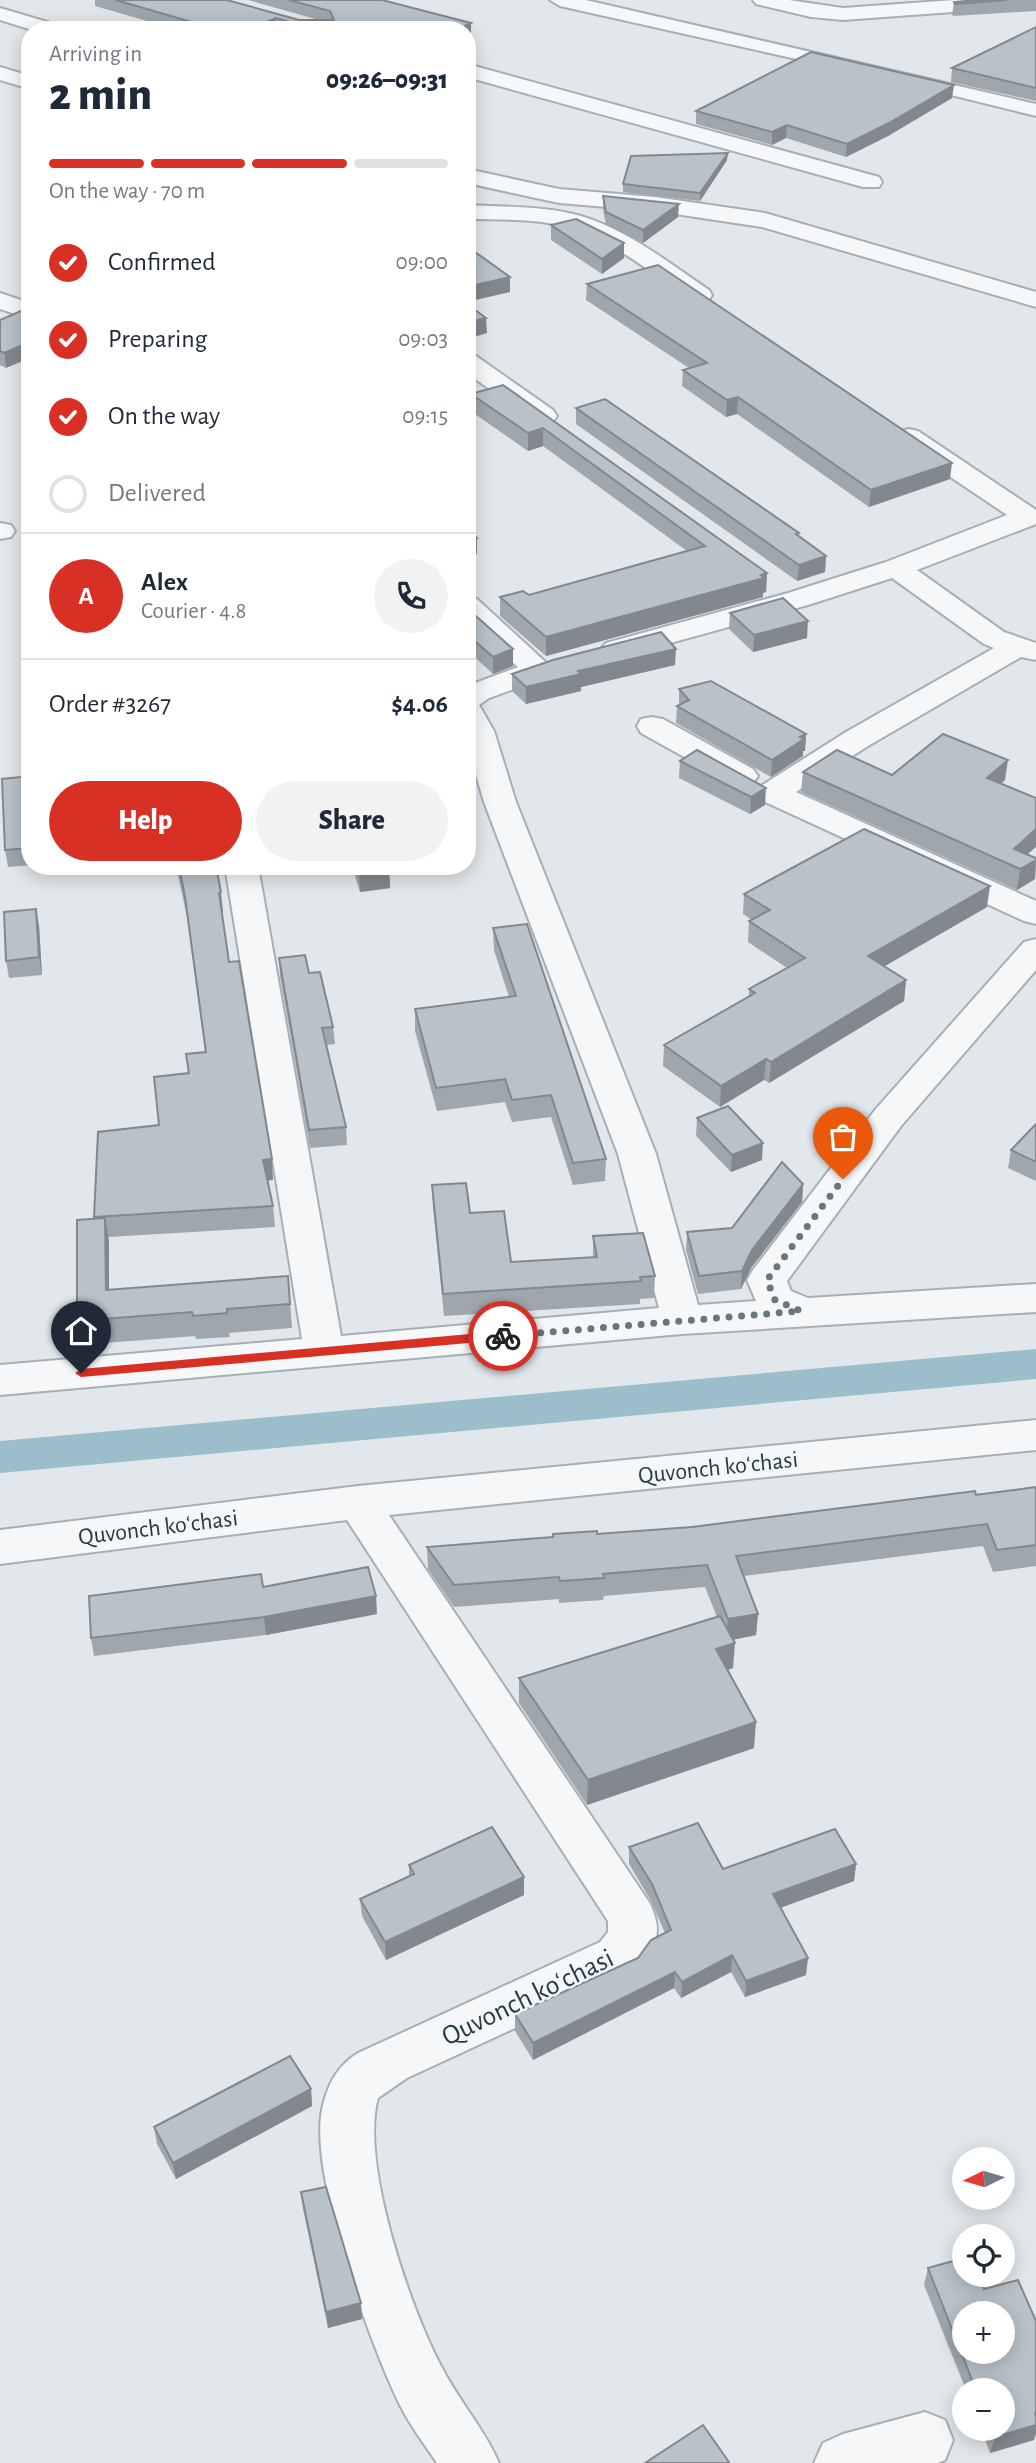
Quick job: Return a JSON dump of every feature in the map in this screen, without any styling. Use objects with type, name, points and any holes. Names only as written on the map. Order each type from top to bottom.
[{"type":"street","points":[[0,5],[16,0]]},
{"type":"street","points":[[560,0],[894,75],[1036,110]]},
{"type":"street","points":[[763,0],[811,11],[843,14],[994,3]]},
{"type":"street","points":[[0,14],[24,21]]},
{"type":"street","points":[[476,72],[871,182]]},
{"type":"street","points":[[0,73],[21,80]]},
{"type":"street","points":[[476,178],[559,196],[656,204],[765,220],[1036,300]]},
{"type":"street","points":[[476,212],[531,215],[576,222],[622,243],[715,306]]},
{"type":"street","points":[[0,300],[21,308]]},
{"type":"street","points":[[476,366],[567,432]]},
{"type":"street","points":[[591,656],[799,599],[896,568],[1028,517],[889,423]]},
{"type":"street","points":[[896,568],[994,638],[1026,650]]},
{"type":"street","points":[[776,583],[799,599]]},
{"type":"street","points":[[476,612],[552,667],[476,692]]},
{"type":"street","points":[[772,793],[857,739],[1026,650]]},
{"type":"street","points":[[476,726],[500,802],[637,1154],[682,1320]]},
{"type":"street","points":[[652,726],[772,793],[1036,914]]},
{"type":"street","points":[[243,875],[324,1351]]},
{"type":"street","points":[[801,1311],[775,1300],[767,1280],[888,1118],[1036,949]]},
{"type":"street","points":[[0,1380],[682,1320],[1036,1298]]},
{"type":"street","name":"Quvonch koʻchasi","points":[[0,1547],[358,1502],[1036,1435]]},
{"type":"street","name":"Quvonch koʻchasi","points":[[358,1502],[632,1917],[633,1937],[618,1957],[389,2062],[356,2085],[347,2117],[351,2171],[377,2273],[418,2380],[470,2463]]},
{"type":"street","points":[[843,2463],[925,2441]]},
{"type":"building","points":[[116,0],[227,0],[299,20],[334,20],[330,11],[289,0],[382,0],[463,21],[286,21],[276,18],[269,21],[188,21]]},
{"type":"building","points":[[978,0],[1007,0],[954,2]]},
{"type":"building","points":[[1036,27],[1036,88],[952,68]]},
{"type":"building","points":[[811,52],[954,85],[847,144],[787,125],[772,132],[696,111]]},
{"type":"building","points":[[728,153],[700,193],[623,184],[631,156]]},
{"type":"building","points":[[603,196],[679,204],[643,230],[606,212]]},
{"type":"building","points":[[576,219],[624,243],[602,259],[551,225]]},
{"type":"building","points":[[476,253],[510,277],[476,285]]},
{"type":"building","points":[[658,265],[952,463],[871,490],[738,397],[727,400],[683,370],[707,363],[587,284]]},
{"type":"building","points":[[21,311],[21,346],[4,353],[0,351],[0,320]]},
{"type":"building","points":[[476,311],[486,318],[476,321]]},
{"type":"building","points":[[503,385],[767,573],[761,575],[764,578],[546,637],[500,597],[523,591],[529,595],[705,546],[543,428],[528,433],[476,397],[476,393]]},
{"type":"building","points":[[605,399],[799,533],[796,534],[826,556],[799,565],[576,408]]},
{"type":"building","points":[[783,598],[808,621],[754,635],[730,613]]},
{"type":"building","points":[[476,616],[513,649],[493,657],[476,642]]},
{"type":"building","points":[[661,632],[676,649],[578,671],[581,674],[526,687],[512,674],[553,660]]},
{"type":"building","points":[[711,681],[806,734],[800,737],[804,739],[772,760],[677,706],[689,700],[679,689]]},
{"type":"building","points":[[943,734],[1008,760],[987,778],[1036,798],[1036,829],[1014,849],[1036,860],[1020,869],[803,772],[837,750],[892,775]]},
{"type":"building","points":[[697,750],[766,788],[751,797],[680,761]]},
{"type":"building","points":[[21,777],[21,849],[5,850],[2,779]]},
{"type":"building","points":[[864,829],[990,886],[868,956],[906,980],[771,1062],[766,1059],[721,1086],[664,1045],[755,993],[749,989],[805,958],[749,921],[770,910],[744,894]]},
{"type":"building","points":[[181,875],[218,875],[229,962],[239,961],[272,1159],[263,1160],[273,1206],[94,1217],[98,1132],[159,1125],[154,1077],[189,1073],[186,1054],[206,1052]]},
{"type":"building","points":[[36,909],[39,957],[6,961],[4,912]]},
{"type":"building","points":[[527,924],[606,1159],[573,1163],[551,1095],[512,1100],[505,1079],[436,1088],[415,1009],[516,996],[493,928]]},
{"type":"building","points":[[305,955],[309,973],[320,972],[333,1027],[322,1028],[346,1127],[309,1130],[279,958]]},
{"type":"building","points":[[728,1106],[763,1143],[732,1155],[697,1118]]},
{"type":"building","points":[[1036,1124],[1036,1162],[1011,1150]]},
{"type":"building","points":[[782,1162],[803,1184],[752,1250],[742,1271],[699,1276],[687,1232],[732,1228]]},
{"type":"building","points":[[466,1183],[470,1213],[504,1211],[511,1262],[597,1257],[593,1236],[643,1233],[655,1276],[640,1277],[641,1281],[443,1294],[432,1185]]},
{"type":"building","points":[[105,1218],[106,1290],[288,1276],[290,1304],[227,1309],[227,1313],[193,1316],[192,1312],[77,1321],[77,1220]]},
{"type":"building","points":[[1036,1487],[1036,1545],[997,1550],[987,1524],[736,1556],[758,1614],[728,1619],[707,1565],[603,1574],[604,1578],[560,1581],[559,1577],[454,1585],[427,1547],[553,1537],[553,1534],[597,1531],[597,1534],[692,1527],[975,1491],[976,1495]]},
{"type":"building","points":[[368,1567],[376,1596],[264,1617],[91,1638],[89,1596],[261,1574],[263,1587]]},
{"type":"building","points":[[720,1616],[735,1643],[716,1649],[756,1722],[588,1780],[519,1678]]},
{"type":"building","points":[[698,1823],[723,1869],[835,1829],[856,1864],[773,1894],[808,1958],[746,1981],[732,1955],[682,1982],[675,1972],[533,2043],[515,2014],[638,1958],[651,1940],[671,1930],[652,1884],[629,1847]]},
{"type":"building","points":[[492,1827],[524,1877],[385,1942],[360,1899],[414,1874],[409,1865]]},
{"type":"building","points":[[290,2056],[311,2089],[173,2163],[154,2127]]},
{"type":"building","points":[[326,2187],[361,2303],[326,2312],[301,2192]]},
{"type":"building","points":[[952,2261],[952,2287],[1015,2287],[1015,2281],[1018,2280],[1036,2321],[1036,2425],[1015,2431],[1015,2378],[971,2378],[966,2364],[1015,2364],[1015,2301],[952,2301],[952,2329],[928,2268]]},
{"type":"building","points":[[703,2425],[729,2462],[645,2463]]},
{"type":"waterway","points":[[0,1457],[1036,1364]]},
{"type":"way so far","points":[[503,1336],[801,1311],[775,1300],[767,1280],[843,1179]]},
{"type":"route","points":[[81,1373],[503,1336]]}]
